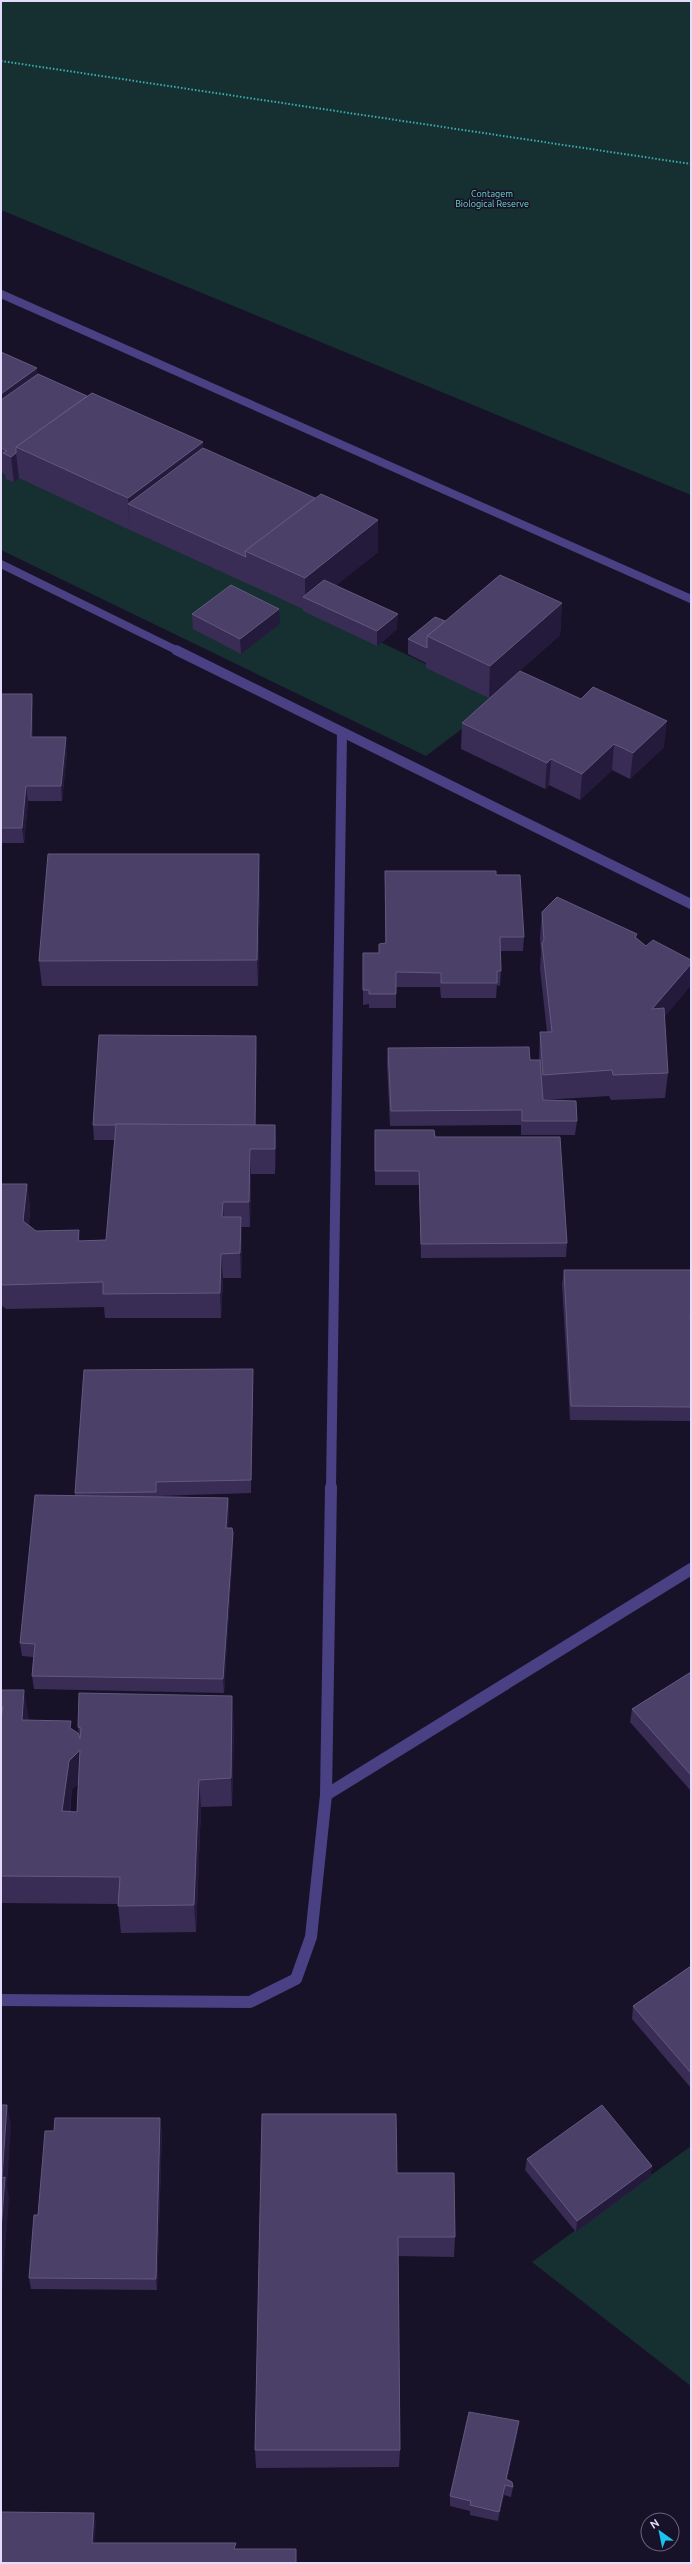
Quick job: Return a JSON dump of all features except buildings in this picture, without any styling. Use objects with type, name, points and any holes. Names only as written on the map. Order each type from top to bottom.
[{"type":"street","points":[[1,294],[691,599]]},
{"type":"street","points":[[1,564],[691,904]]},
{"type":"street","points":[[1,2000],[250,2002],[296,1979],[311,1938],[326,1795],[342,733]]},
{"type":"street","points":[[326,1795],[691,1570]]},
{"type":"path","points":[[1,61],[691,164]]},
{"type":"green space","name":"Contagem Biological Reserve","points":[[1,1],[691,1],[691,495],[1,210]]},
{"type":"green space","points":[[1,458],[500,700],[426,756],[1,550]]},
{"type":"green space","points":[[691,2146],[691,2386],[532,2262]]}]
